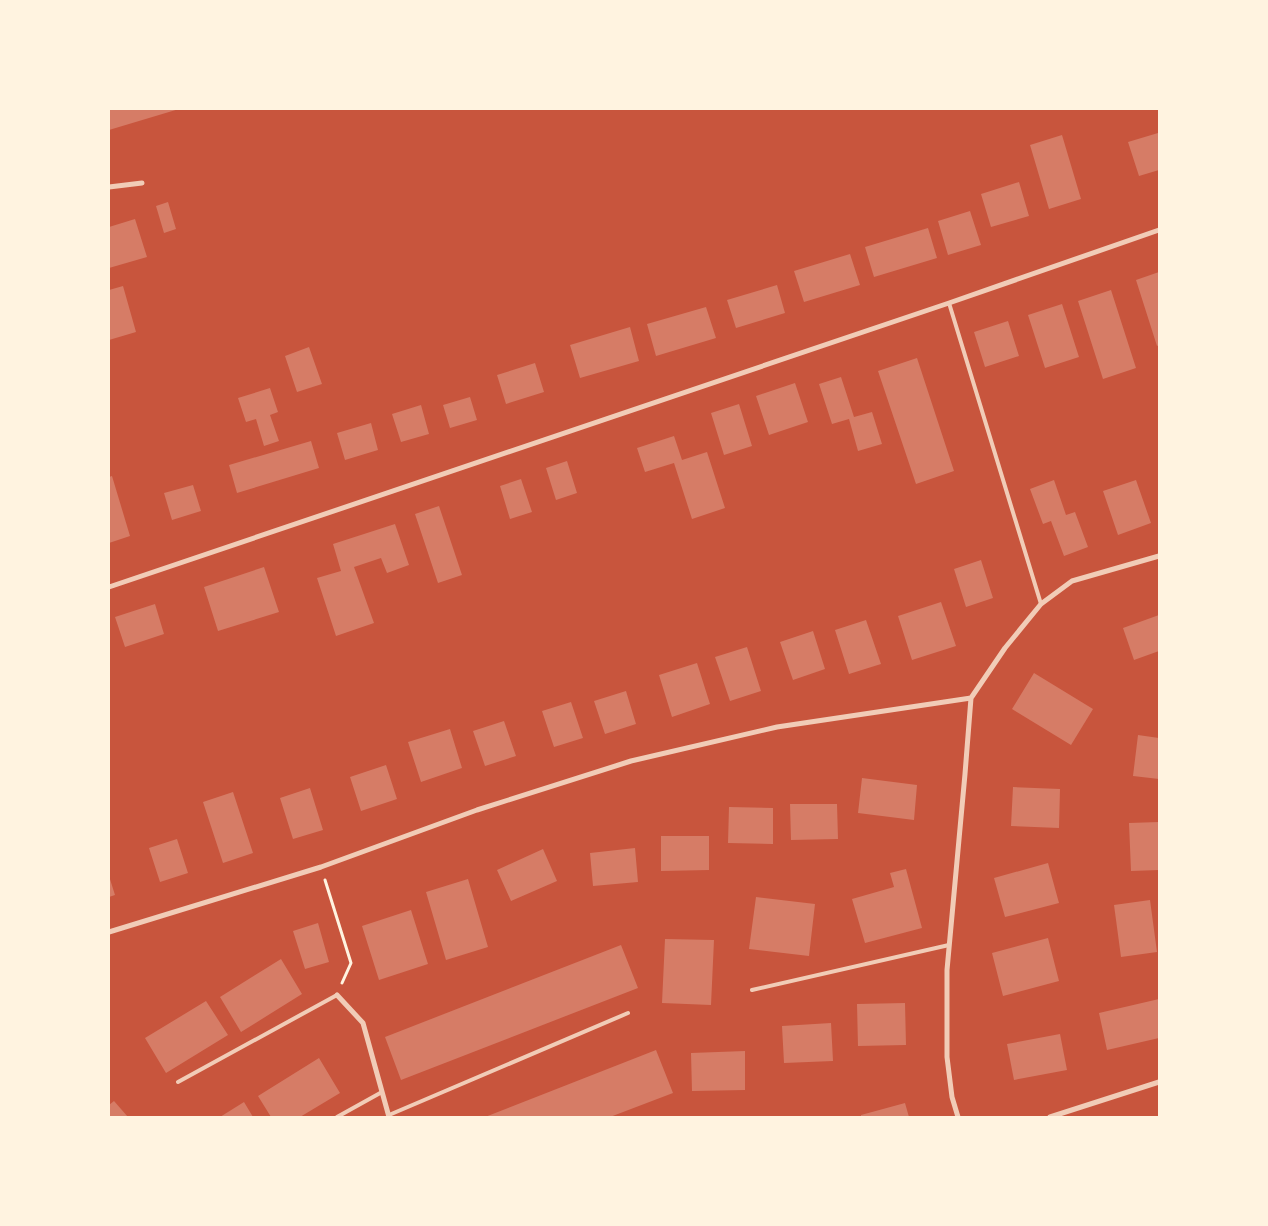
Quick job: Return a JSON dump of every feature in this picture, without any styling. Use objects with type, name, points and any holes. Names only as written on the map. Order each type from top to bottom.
[{"type":"street","points":[[109,187],[142,183]]},
{"type":"street","points":[[109,587],[950,303],[1159,230]]},
{"type":"street","points":[[958,1117],[952,1097],[947,1057],[947,970],[966,774],[971,698],[1005,648],[1041,604],[1072,581],[1159,556]]},
{"type":"street","points":[[109,932],[321,867],[477,810],[631,761],[777,727],[971,698]]},
{"type":"street","points":[[336,995],[363,1023],[389,1116]]},
{"type":"street","points":[[1050,1117],[1159,1082]]},
{"type":"lane","points":[[950,303],[1041,604]]},
{"type":"lane","points":[[752,990],[950,945]]},
{"type":"lane","points":[[178,1082],[336,995]]},
{"type":"lane","points":[[389,1116],[628,1013]]},
{"type":"lane","points":[[337,1117],[382,1092]]},
{"type":"path","points":[[321,867],[351,963],[336,995]]},
{"type":"building","points":[[109,109],[179,109],[109,130]]},
{"type":"building","points":[[1158,133],[1159,170],[1139,176],[1128,142]]},
{"type":"building","points":[[1062,135],[1081,199],[1049,209],[1030,145]]},
{"type":"building","points":[[1019,182],[1029,216],[991,227],[981,194]]},
{"type":"building","points":[[168,202],[176,229],[164,233],[156,206]]},
{"type":"building","points":[[970,211],[981,245],[948,255],[938,221]]},
{"type":"building","points":[[135,219],[147,257],[109,268],[109,227]]},
{"type":"building","points":[[928,228],[937,258],[874,277],[865,247]]},
{"type":"building","points":[[850,254],[860,285],[804,302],[794,271]]},
{"type":"building","points":[[1159,272],[1159,345],[1157,346],[1136,280]]},
{"type":"building","points":[[777,285],[785,313],[736,328],[727,300]]},
{"type":"building","points":[[123,286],[136,332],[109,340],[109,290]]},
{"type":"building","points":[[1111,290],[1136,368],[1103,379],[1078,301]]},
{"type":"building","points":[[1062,304],[1079,357],[1045,368],[1028,315]]},
{"type":"building","points":[[706,307],[716,338],[656,356],[647,324]]},
{"type":"building","points":[[1008,321],[1019,356],[985,367],[974,332]]},
{"type":"building","points":[[630,327],[639,361],[580,378],[570,345]]},
{"type":"building","points":[[309,347],[322,384],[297,392],[285,356]]},
{"type":"building","points":[[917,358],[954,471],[916,484],[878,371]]},
{"type":"building","points":[[535,363],[544,392],[506,404],[497,375]]},
{"type":"building","points":[[841,377],[854,417],[872,412],[882,444],[858,451],[849,419],[832,424],[819,384]]},
{"type":"building","points":[[795,383],[808,422],[769,435],[756,396]]},
{"type":"building","points":[[270,388],[278,412],[270,415],[279,441],[264,446],[256,419],[246,422],[238,398]]},
{"type":"building","points":[[470,397],[477,420],[450,428],[443,405]]},
{"type":"building","points":[[739,404],[752,446],[724,455],[711,413]]},
{"type":"building","points":[[421,405],[429,434],[401,442],[392,414]]},
{"type":"building","points":[[371,423],[378,450],[345,460],[337,433]]},
{"type":"building","points":[[674,436],[682,460],[707,452],[725,508],[692,519],[674,463],[645,472],[637,448]]},
{"type":"building","points":[[311,441],[319,468],[237,493],[229,465]]},
{"type":"building","points":[[567,461],[577,493],[556,500],[546,468]]},
{"type":"building","points":[[112,476],[130,536],[109,543],[109,477]]},
{"type":"building","points":[[521,479],[532,512],[510,519],[500,486]]},
{"type":"building","points":[[1054,480],[1066,515],[1075,512],[1088,547],[1064,556],[1051,521],[1043,524],[1030,489]]},
{"type":"building","points":[[1136,480],[1151,523],[1118,535],[1103,491]]},
{"type":"building","points":[[193,485],[201,511],[172,520],[164,493]]},
{"type":"building","points":[[439,506],[462,575],[438,583],[415,514]]},
{"type":"building","points":[[395,524],[409,565],[387,573],[381,558],[354,567],[374,623],[336,636],[317,578],[341,571],[333,544]]},
{"type":"building","points":[[981,560],[993,598],[966,607],[954,569]]},
{"type":"building","points":[[264,567],[279,612],[218,631],[204,587]]},
{"type":"building","points":[[941,602],[956,646],[912,660],[898,616]]},
{"type":"building","points":[[155,604],[164,634],[125,647],[115,617]]},
{"type":"building","points":[[1159,615],[1159,651],[1134,660],[1123,628]]},
{"type":"building","points":[[866,620],[881,664],[849,674],[835,630]]},
{"type":"building","points":[[813,631],[825,669],[793,680],[780,642]]},
{"type":"building","points":[[747,647],[761,691],[730,701],[715,657]]},
{"type":"building","points":[[697,663],[710,704],[672,717],[659,675]]},
{"type":"building","points":[[1034,673],[1093,709],[1071,745],[1012,709]]},
{"type":"building","points":[[626,691],[636,724],[605,734],[594,701]]},
{"type":"building","points":[[571,702],[583,738],[554,747],[542,711]]},
{"type":"building","points":[[504,721],[516,756],[485,766],[473,731]]},
{"type":"building","points":[[450,729],[462,768],[421,782],[408,742]]},
{"type":"building","points":[[1138,735],[1159,738],[1159,779],[1133,776]]},
{"type":"building","points":[[386,765],[397,799],[361,811],[350,777]]},
{"type":"building","points":[[862,778],[917,785],[914,820],[858,813]]},
{"type":"building","points":[[1013,787],[1060,789],[1059,828],[1011,826]]},
{"type":"building","points":[[310,788],[323,830],[293,839],[280,798]]},
{"type":"building","points":[[233,792],[253,853],[223,863],[203,802]]},
{"type":"building","points":[[790,804],[837,804],[838,839],[791,840]]},
{"type":"building","points":[[729,807],[773,808],[773,844],[728,843]]},
{"type":"building","points":[[1159,822],[1159,870],[1131,871],[1129,823]]},
{"type":"building","points":[[661,836],[709,836],[709,870],[661,871]]},
{"type":"building","points":[[177,839],[188,873],[160,882],[149,848]]},
{"type":"building","points":[[635,848],[638,882],[593,886],[590,853]]},
{"type":"building","points":[[543,849],[557,881],[511,901],[497,870]]},
{"type":"building","points":[[1048,863],[1059,903],[1005,917],[994,878]]},
{"type":"building","points":[[906,869],[922,928],[865,943],[852,899],[894,887],[890,873]]},
{"type":"building","points":[[109,876],[115,895],[109,897]]},
{"type":"building","points":[[468,879],[488,947],[446,960],[426,892]]},
{"type":"building","points":[[756,897],[815,904],[809,956],[749,949]]},
{"type":"building","points":[[1150,900],[1157,952],[1121,957],[1114,905]]},
{"type":"building","points":[[411,910],[428,964],[379,980],[362,926]]},
{"type":"building","points":[[318,923],[329,962],[305,969],[293,931]]},
{"type":"building","points":[[1048,938],[1059,981],[1003,996],[992,953]]},
{"type":"building","points":[[665,939],[714,940],[711,1005],[662,1003]]},
{"type":"building","points":[[621,945],[638,988],[401,1080],[385,1037]]},
{"type":"building","points":[[281,959],[302,994],[241,1032],[220,997]]},
{"type":"building","points":[[1159,999],[1159,1038],[1107,1050],[1099,1013]]},
{"type":"building","points":[[206,1001],[228,1035],[166,1073],[145,1038]]},
{"type":"building","points":[[905,1003],[906,1045],[858,1046],[857,1004]]},
{"type":"building","points":[[831,1023],[833,1061],[784,1063],[782,1026]]},
{"type":"building","points":[[1060,1034],[1067,1070],[1014,1080],[1007,1044]]},
{"type":"building","points":[[656,1050],[673,1093],[610,1117],[485,1117]]},
{"type":"building","points":[[745,1051],[745,1090],[692,1091],[691,1053]]},
{"type":"building","points":[[319,1058],[340,1093],[300,1117],[271,1117],[258,1096]]},
{"type":"building","points":[[114,1101],[128,1117],[109,1117],[109,1105]]},
{"type":"building","points":[[244,1102],[253,1117],[220,1117]]},
{"type":"building","points":[[905,1103],[909,1117],[861,1117],[861,1115]]}]
